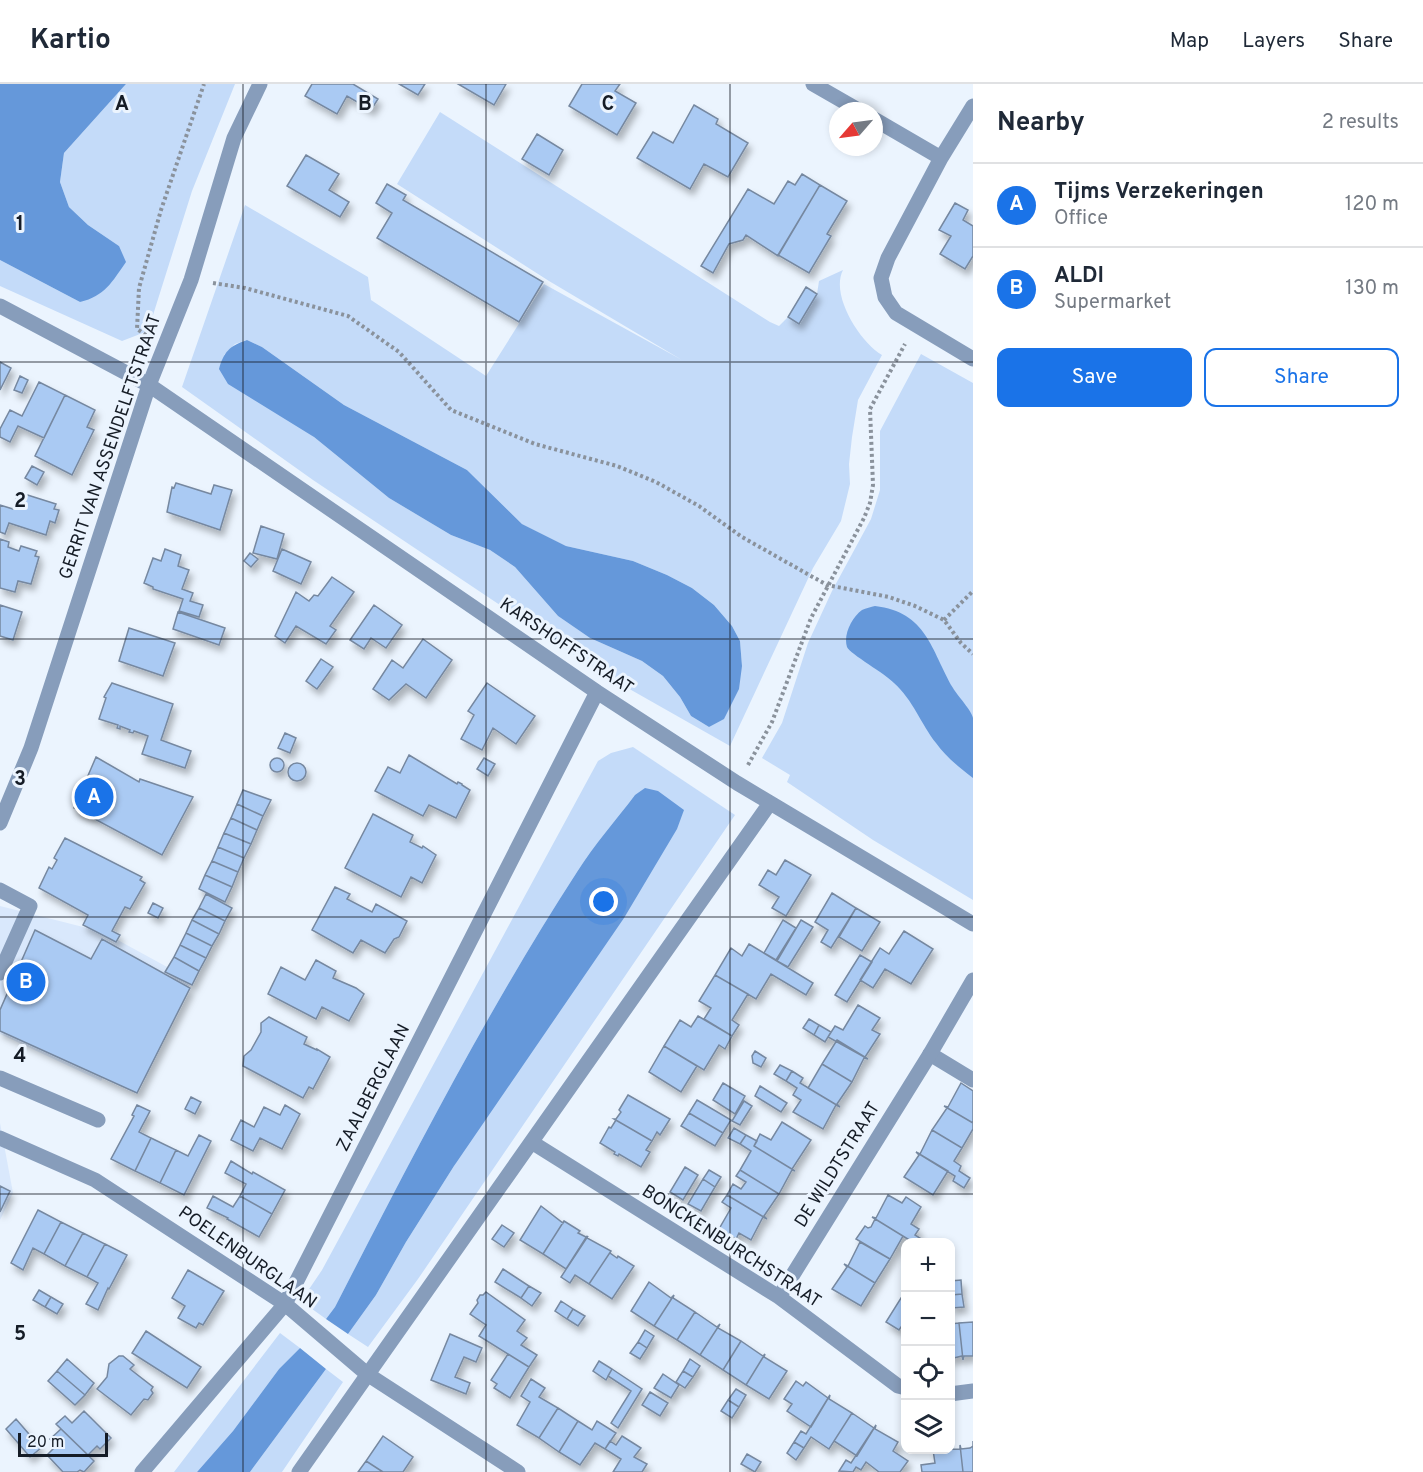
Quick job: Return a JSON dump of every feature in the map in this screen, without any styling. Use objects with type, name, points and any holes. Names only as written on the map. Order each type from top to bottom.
[{"type":"street","name":"GERRIT VAN ASSENDELFTSTRAAT","points":[[0,823],[30,748],[149,385],[191,280],[234,138],[260,84]]},
{"type":"street","points":[[813,84],[844,102]]},
{"type":"street","points":[[973,106],[941,158],[888,258],[881,278],[885,297],[896,313],[973,359]]},
{"type":"street","points":[[883,124],[941,158]]},
{"type":"street","name":"KARSHOFFSTRAAT","points":[[0,306],[149,385],[597,692],[737,783],[973,924]]},
{"type":"street","name":"ZAALBERGLAAN","points":[[142,1472],[285,1304],[597,692]]},
{"type":"street","points":[[299,1472],[770,803]]},
{"type":"street","points":[[0,890],[30,906],[0,973]]},
{"type":"street","name":"DE WILDTSTRAAT","points":[[779,1298],[930,1054],[973,980]]},
{"type":"street","points":[[930,1054],[973,1080]]},
{"type":"street","points":[[0,1078],[98,1120]]},
{"type":"street","name":"POELENBURGLAAN","points":[[0,1138],[95,1180],[285,1304],[367,1374],[518,1472]]},
{"type":"street","name":"BONCKENBURCHSTRAAT","points":[[532,1143],[779,1298],[901,1387]]},
{"type":"street","points":[[955,1393],[973,1391]]},
{"type":"path","points":[[165,347],[137,329],[139,288],[161,210],[204,84]]},
{"type":"path","points":[[191,280],[245,288],[348,316],[399,352],[451,410],[535,444],[616,466],[656,482],[699,506],[742,537],[827,585],[889,597],[944,620],[960,643],[973,654]]},
{"type":"path","points":[[737,783],[772,722],[811,618],[870,503],[873,485],[870,409],[915,325]]},
{"type":"path","points":[[944,620],[973,591]]},
{"type":"shaded area","points":[[126,84],[235,84],[192,191],[148,331],[122,341],[0,286],[0,260],[80,302],[119,246],[88,225],[69,207],[60,182],[64,153]]},
{"type":"shaded area","points":[[440,112],[779,326],[788,317],[800,324],[817,294],[819,281],[843,270],[840,280],[841,292],[849,317],[865,340],[882,355],[858,400],[849,464],[850,484],[841,521],[813,568],[730,746],[603,674],[313,480],[182,387],[245,205],[368,277],[371,300],[486,376],[544,284],[682,360],[549,281],[397,184]],"holes":[[[247,340],[262,347],[344,405],[467,470],[522,524],[566,546],[633,561],[667,575],[692,588],[714,605],[732,626],[740,641],[742,666],[709,727],[691,716],[680,697],[663,676],[642,661],[590,638],[558,616],[515,567],[490,550],[451,535],[389,498],[314,437],[224,355],[235,344]]]},
{"type":"shaded area","points":[[921,354],[973,383],[973,900],[873,840],[787,782],[790,775],[762,758],[782,723],[808,643],[832,591],[871,519],[880,490],[880,431]]},
{"type":"shaded area","points":[[633,747],[735,815],[418,1279],[368,1347],[348,1334],[376,1295],[454,1166],[635,795],[584,862],[512,978],[421,1141],[335,1307],[326,1319],[301,1301],[322,1270],[598,761],[611,753]]},
{"type":"shaded area","points":[[0,906],[103,932],[191,980],[146,1078],[113,1063],[101,1081],[0,1034]]},
{"type":"shaded area","points":[[0,1123],[13,1193],[0,1220]]},
{"type":"shaded area","points":[[280,1333],[300,1348],[279,1369],[233,1431],[197,1472],[174,1472]]},
{"type":"shaded area","points":[[326,1369],[343,1382],[282,1472],[250,1472]]},
{"type":"water","points":[[0,84],[126,84],[64,153],[60,182],[69,207],[88,225],[119,246],[126,262],[107,287],[96,296],[80,302],[0,260]]},
{"type":"water","points":[[247,340],[262,347],[344,405],[467,470],[522,524],[566,546],[633,561],[667,575],[692,588],[714,605],[732,626],[740,641],[742,666],[739,689],[724,719],[709,727],[691,716],[680,697],[663,676],[642,661],[590,638],[558,616],[515,567],[490,550],[451,535],[389,498],[314,437],[228,384],[219,369],[223,358],[232,347]]},
{"type":"water","points":[[875,606],[906,616],[917,625],[932,647],[953,688],[970,711],[973,718],[973,778],[940,748],[901,690],[847,647],[847,632],[855,617],[862,610]]},
{"type":"water","points":[[645,788],[658,791],[684,810],[677,829],[624,918],[454,1166],[376,1295],[348,1334],[326,1319],[335,1307],[451,1086],[512,978],[577,872],[635,795]]},
{"type":"water","points":[[300,1348],[326,1369],[250,1472],[197,1472],[233,1431],[279,1369]]},
{"type":"building","points":[[312,84],[353,84],[378,99],[371,110],[347,96],[337,114],[305,96]]},
{"type":"building","points":[[399,84],[425,84],[418,95]]},
{"type":"building","points":[[458,84],[506,84],[494,105]]},
{"type":"building","points":[[582,84],[620,84],[615,91],[636,103],[617,135],[569,106]]},
{"type":"building","points":[[694,105],[718,119],[716,124],[748,143],[728,177],[704,164],[690,189],[637,158],[653,132],[673,143]]},
{"type":"building","points":[[537,134],[563,150],[549,175],[522,159]]},
{"type":"building","points":[[306,155],[339,174],[329,190],[349,202],[340,217],[287,186]]},
{"type":"building","points":[[802,174],[820,185],[778,256],[746,235],[743,240],[729,244],[713,273],[701,266],[748,189],[774,204],[788,181],[795,185]]},
{"type":"building","points":[[387,184],[406,195],[403,200],[543,282],[519,322],[377,238],[392,213],[376,203]]},
{"type":"building","points":[[820,185],[847,201],[827,234],[831,236],[809,273],[778,255]]},
{"type":"building","points":[[955,203],[968,210],[963,220],[973,226],[973,256],[965,269],[940,254],[951,236],[939,230]]},
{"type":"building","points":[[806,287],[817,294],[799,324],[788,317]]},
{"type":"building","points":[[0,362],[11,368],[0,390]]},
{"type":"building","points":[[20,376],[28,380],[22,393],[14,390]]},
{"type":"building","points":[[39,382],[65,395],[44,438],[18,426],[10,442],[0,437],[0,429],[10,410],[22,416]]},
{"type":"building","points":[[65,395],[95,410],[87,427],[94,430],[72,475],[35,456]]},
{"type":"building","points":[[32,466],[44,472],[37,485],[25,478]]},
{"type":"building","points":[[176,483],[211,494],[214,485],[232,490],[220,530],[167,512],[172,487],[174,488]]},
{"type":"building","points":[[18,492],[56,504],[54,509],[59,510],[55,523],[50,521],[46,535],[9,523],[5,534],[0,532],[0,505],[13,509]]},
{"type":"building","points":[[261,526],[284,534],[277,559],[253,553]]},
{"type":"building","points":[[0,539],[9,542],[8,547],[19,551],[21,546],[37,551],[35,556],[39,557],[31,584],[18,581],[15,592],[0,588]]},
{"type":"building","points":[[165,549],[181,555],[178,566],[189,570],[182,589],[193,593],[190,601],[203,605],[199,617],[179,611],[183,599],[153,589],[144,583],[153,558],[161,561]]},
{"type":"building","points":[[282,549],[311,562],[301,584],[273,571]]},
{"type":"building","points":[[250,553],[258,559],[251,567],[244,561]]},
{"type":"building","points":[[332,577],[354,592],[330,626],[336,630],[326,644],[296,626],[285,643],[275,636],[296,592],[309,601],[314,595],[318,596]]},
{"type":"building","points":[[0,605],[22,612],[13,640],[0,636]]},
{"type":"building","points":[[374,605],[402,625],[386,648],[371,638],[364,649],[350,640]]},
{"type":"building","points":[[178,612],[225,628],[219,645],[173,629]]},
{"type":"building","points":[[129,628],[175,643],[163,676],[119,661]]},
{"type":"building","points":[[423,639],[452,660],[426,698],[406,684],[389,700],[373,689],[392,660],[403,668]]},
{"type":"building","points":[[321,659],[333,667],[317,689],[306,681]]},
{"type":"building","points":[[112,683],[173,704],[161,740],[191,751],[185,768],[142,754],[148,736],[134,731],[129,732],[130,730],[120,726],[120,729],[117,728],[118,725],[99,719],[106,698],[104,697]]},
{"type":"building","points":[[487,683],[535,716],[516,744],[493,728],[482,750],[461,739],[474,715],[468,711]]},
{"type":"building","points":[[285,733],[296,738],[290,753],[278,748]]},
{"type":"building","points":[[409,755],[470,790],[456,818],[429,805],[423,816],[375,791],[388,767],[400,773]]},
{"type":"building","points":[[96,757],[139,782],[140,779],[193,797],[162,855],[74,808]]},
{"type":"building","points":[[277,758],[282,760],[284,765],[282,770],[277,772],[272,770],[270,765],[272,760]]},
{"type":"building","points":[[484,758],[495,764],[488,776],[477,769]]},
{"type":"building","points":[[297,763],[303,766],[306,772],[303,778],[297,781],[291,778],[288,772],[291,766]]},
{"type":"building","points":[[243,790],[271,800],[263,816],[237,804]]},
{"type":"building","points":[[237,804],[263,816],[257,830],[231,818]]},
{"type":"building","points":[[373,814],[413,835],[410,842],[422,848],[423,846],[436,855],[422,883],[411,877],[401,897],[345,868]]},
{"type":"building","points":[[231,818],[257,830],[251,844],[224,833]]},
{"type":"building","points":[[224,833],[251,844],[244,858],[218,847]]},
{"type":"building","points":[[65,838],[142,877],[140,880],[145,883],[130,909],[125,907],[112,931],[120,935],[116,942],[83,925],[88,915],[39,888],[49,867],[52,869],[57,860],[54,858]]},
{"type":"building","points":[[218,847],[244,858],[238,872],[212,861]]},
{"type":"building","points":[[785,860],[811,875],[786,916],[772,908],[779,897],[759,885],[768,870],[776,875]]},
{"type":"building","points":[[212,861],[238,872],[232,887],[205,875]]},
{"type":"building","points":[[205,875],[232,887],[225,902],[199,889]]},
{"type":"building","points":[[335,887],[350,894],[347,899],[372,912],[376,904],[407,921],[399,937],[394,939],[385,953],[361,940],[353,953],[312,930]]},
{"type":"building","points":[[832,893],[856,908],[831,948],[821,942],[828,930],[815,922]]},
{"type":"building","points":[[206,894],[232,908],[225,921],[199,908]]},
{"type":"building","points":[[153,903],[163,908],[158,918],[148,913]]},
{"type":"building","points":[[199,908],[225,921],[219,934],[192,920]]},
{"type":"building","points":[[856,908],[880,922],[862,951],[839,937]]},
{"type":"building","points":[[192,920],[219,934],[212,946],[186,933]]},
{"type":"building","points":[[783,920],[796,928],[776,960],[764,953]]},
{"type":"building","points":[[801,920],[813,927],[788,967],[777,961]]},
{"type":"building","points":[[35,930],[91,959],[102,939],[190,988],[137,1093],[0,1031],[0,1010]]},
{"type":"building","points":[[904,931],[933,949],[911,984],[885,969],[873,988],[860,980],[880,948],[889,954]]},
{"type":"building","points":[[186,933],[212,946],[206,958],[180,945]]},
{"type":"building","points":[[749,944],[813,983],[806,995],[771,974],[756,999],[715,975],[731,948],[742,956]]},
{"type":"building","points":[[180,945],[206,958],[199,971],[174,957]]},
{"type":"building","points":[[860,955],[872,962],[847,1002],[835,995]]},
{"type":"building","points":[[174,957],[199,971],[192,985],[165,972]]},
{"type":"building","points":[[316,960],[336,971],[333,978],[364,994],[349,1021],[322,1007],[316,1019],[268,994],[281,967],[305,980]]},
{"type":"building","points":[[715,975],[748,994],[732,1020],[739,1025],[732,1036],[704,1019],[711,1008],[699,1001]]},
{"type":"building","points":[[858,1005],[880,1018],[872,1030],[880,1034],[865,1057],[868,1059],[828,1037],[835,1026],[843,1030]]},
{"type":"building","points":[[698,1016],[732,1036],[725,1049],[719,1045],[704,1070],[664,1046],[680,1020],[691,1027]]},
{"type":"building","points":[[269,1017],[307,1037],[304,1044],[330,1057],[313,1089],[309,1087],[303,1098],[243,1066],[244,1056],[251,1050],[261,1032],[261,1023]]},
{"type":"building","points":[[809,1019],[819,1025],[814,1035],[803,1028]]},
{"type":"building","points":[[819,1025],[831,1032],[825,1042],[814,1035]]},
{"type":"building","points":[[837,1040],[868,1059],[864,1058],[852,1082],[822,1064]]},
{"type":"building","points":[[664,1046],[697,1066],[681,1092],[649,1072]]},
{"type":"building","points":[[755,1051],[766,1058],[761,1067],[753,1063],[752,1056]]},
{"type":"building","points":[[822,1064],[852,1082],[837,1104],[840,1107],[808,1088]]},
{"type":"building","points":[[780,1065],[792,1071],[786,1081],[774,1074]]},
{"type":"building","points":[[792,1071],[803,1078],[800,1083],[840,1107],[836,1105],[823,1129],[793,1112],[801,1100],[793,1095],[797,1088],[786,1081]]},
{"type":"building","points":[[723,1083],[745,1096],[735,1114],[713,1100]]},
{"type":"building","points":[[961,1083],[973,1091],[973,1123],[944,1106],[948,1107]]},
{"type":"building","points":[[760,1086],[787,1103],[781,1112],[755,1096]]},
{"type":"building","points":[[628,1095],[670,1119],[660,1135],[657,1132],[652,1141],[614,1119],[621,1112],[619,1110]]},
{"type":"building","points":[[191,1097],[201,1102],[195,1114],[185,1109]]},
{"type":"building","points":[[697,1100],[731,1120],[723,1133],[689,1113]]},
{"type":"building","points":[[744,1101],[752,1106],[740,1125],[732,1121]]},
{"type":"building","points":[[137,1105],[150,1111],[139,1132],[151,1138],[135,1171],[111,1159],[134,1116],[132,1115]]},
{"type":"building","points":[[285,1105],[300,1114],[282,1149],[260,1138],[253,1151],[231,1140],[241,1120],[254,1127],[264,1107],[280,1115]]},
{"type":"building","points":[[944,1106],[973,1123],[973,1129],[962,1148],[932,1130],[947,1108]]},
{"type":"building","points":[[689,1113],[723,1133],[715,1146],[681,1126]]},
{"type":"building","points":[[616,1120],[652,1141],[646,1150],[650,1152],[641,1167],[619,1154],[618,1156],[614,1154],[615,1152],[600,1143]]},
{"type":"building","points":[[782,1122],[811,1140],[792,1169],[795,1171],[754,1146],[760,1134],[771,1140]]},
{"type":"building","points":[[734,1128],[746,1135],[740,1144],[728,1138]]},
{"type":"building","points":[[932,1130],[962,1148],[954,1161],[961,1166],[959,1171],[970,1178],[964,1188],[953,1181],[955,1176],[916,1152],[920,1154]]},
{"type":"building","points":[[199,1135],[211,1141],[184,1195],[160,1183],[176,1150],[188,1156]]},
{"type":"building","points":[[746,1135],[757,1141],[754,1146],[795,1171],[792,1170],[779,1194],[740,1170],[751,1151],[740,1144]]},
{"type":"building","points":[[151,1138],[176,1150],[160,1183],[135,1171]]},
{"type":"building","points":[[916,1152],[948,1171],[933,1195],[904,1177],[919,1155]]},
{"type":"building","points":[[231,1161],[285,1190],[272,1214],[240,1196],[246,1184],[225,1173]]},
{"type":"building","points":[[685,1167],[698,1175],[683,1200],[670,1192]]},
{"type":"building","points":[[709,1170],[721,1177],[715,1187],[703,1179]]},
{"type":"building","points":[[740,1170],[779,1194],[764,1216],[767,1219],[727,1195],[733,1184],[741,1189],[746,1182],[736,1176]]},
{"type":"building","points":[[703,1179],[715,1187],[701,1211],[688,1204]]},
{"type":"building","points":[[0,1186],[10,1191],[0,1212]]},
{"type":"building","points":[[727,1195],[767,1219],[763,1217],[751,1240],[739,1233],[736,1239],[719,1229],[731,1208],[722,1202]]},
{"type":"building","points":[[888,1195],[902,1203],[906,1197],[921,1207],[911,1224],[919,1229],[915,1235],[920,1238],[906,1238],[872,1217],[876,1218]]},
{"type":"building","points":[[213,1196],[233,1207],[240,1196],[272,1214],[259,1237],[207,1208]]},
{"type":"building","points":[[541,1206],[563,1223],[543,1254],[520,1240]]},
{"type":"building","points":[[38,1210],[61,1222],[44,1254],[33,1248],[23,1270],[11,1263]]},
{"type":"building","points":[[872,1217],[903,1236],[890,1259],[856,1239],[865,1226],[871,1227],[875,1219]]},
{"type":"building","points":[[564,1221],[580,1231],[578,1233],[587,1236],[566,1269],[543,1254]]},
{"type":"building","points":[[61,1222],[83,1233],[65,1266],[44,1254]]},
{"type":"building","points":[[502,1225],[514,1233],[504,1247],[492,1239]]},
{"type":"building","points":[[83,1233],[105,1244],[87,1277],[65,1266]]},
{"type":"building","points":[[588,1236],[587,1238],[611,1251],[589,1284],[575,1275],[570,1283],[561,1277]]},
{"type":"building","points":[[860,1242],[890,1259],[875,1283],[844,1264],[848,1266]]},
{"type":"building","points":[[105,1244],[127,1255],[98,1310],[86,1304],[98,1283],[87,1277]]},
{"type":"building","points":[[611,1251],[610,1253],[617,1258],[618,1256],[634,1266],[612,1299],[589,1284]]},
{"type":"building","points":[[844,1264],[875,1283],[861,1306],[832,1289],[847,1267]]},
{"type":"building","points":[[503,1269],[529,1286],[521,1298],[495,1282]]},
{"type":"building","points":[[188,1270],[224,1291],[203,1325],[199,1323],[196,1328],[178,1318],[185,1306],[172,1298]]},
{"type":"building","points":[[961,1280],[962,1294],[955,1295],[955,1281]]},
{"type":"building","points":[[649,1282],[671,1298],[674,1295],[654,1326],[631,1311]]},
{"type":"building","points":[[529,1286],[541,1293],[532,1306],[521,1298]]},
{"type":"building","points":[[39,1290],[51,1297],[45,1307],[33,1300]]},
{"type":"building","points":[[486,1292],[525,1320],[517,1331],[527,1338],[521,1345],[537,1355],[529,1367],[479,1336],[486,1325],[470,1314],[478,1303],[480,1295]]},
{"type":"building","points":[[962,1294],[964,1307],[955,1308],[955,1295]]},
{"type":"building","points":[[674,1295],[673,1298],[695,1312],[677,1340],[654,1326]]},
{"type":"building","points":[[51,1297],[63,1304],[57,1314],[45,1307]]},
{"type":"building","points":[[901,1298],[901,1327],[899,1330],[886,1322]]},
{"type":"building","points":[[561,1301],[573,1309],[567,1319],[555,1311]]},
{"type":"building","points":[[573,1309],[585,1316],[578,1326],[567,1319]]},
{"type":"building","points":[[695,1312],[717,1327],[720,1324],[700,1355],[677,1340]]},
{"type":"building","points":[[973,1322],[973,1356],[964,1356],[963,1360],[959,1323]]},
{"type":"building","points":[[955,1323],[959,1323],[963,1360],[962,1356],[955,1358]]},
{"type":"building","points":[[720,1324],[718,1328],[741,1341],[723,1370],[700,1355]]},
{"type":"building","points":[[645,1330],[654,1336],[647,1348],[638,1342]]},
{"type":"building","points":[[146,1331],[201,1367],[187,1388],[132,1353]]},
{"type":"building","points":[[450,1334],[482,1348],[476,1362],[464,1357],[455,1377],[470,1383],[466,1394],[431,1380]]},
{"type":"building","points":[[741,1341],[763,1356],[765,1354],[746,1385],[723,1370]]},
{"type":"building","points":[[638,1342],[647,1348],[640,1359],[630,1353]]},
{"type":"building","points":[[508,1354],[529,1367],[510,1398],[494,1388],[497,1384],[491,1380]]},
{"type":"building","points":[[765,1354],[764,1357],[787,1371],[769,1399],[746,1385]]},
{"type":"building","points":[[119,1356],[123,1356],[134,1365],[130,1369],[153,1387],[151,1390],[153,1393],[148,1400],[144,1399],[131,1415],[97,1389],[107,1377],[109,1364]]},
{"type":"building","points":[[67,1359],[94,1383],[85,1395],[57,1371]]},
{"type":"building","points":[[690,1359],[700,1366],[693,1377],[683,1371]]},
{"type":"building","points":[[599,1361],[612,1369],[606,1380],[593,1371]]},
{"type":"building","points":[[612,1369],[642,1389],[618,1428],[611,1423],[631,1391],[608,1376]]},
{"type":"building","points":[[57,1371],[85,1395],[75,1405],[48,1381]]},
{"type":"building","points":[[683,1371],[693,1377],[685,1388],[676,1382]]},
{"type":"building","points":[[663,1374],[679,1385],[671,1398],[654,1388]]},
{"type":"building","points":[[531,1379],[545,1388],[539,1397],[558,1408],[539,1438],[517,1425],[530,1402],[521,1396]]},
{"type":"building","points":[[796,1381],[803,1386],[806,1382],[828,1398],[830,1395],[811,1427],[787,1411],[792,1404],[784,1399]]},
{"type":"building","points":[[736,1389],[746,1395],[739,1407],[728,1400]]},
{"type":"building","points":[[650,1392],[668,1403],[660,1416],[642,1405]]},
{"type":"building","points":[[830,1395],[829,1399],[852,1413],[829,1449],[811,1437],[804,1448],[794,1442],[801,1431],[806,1434]]},
{"type":"building","points":[[728,1400],[739,1407],[732,1418],[721,1411]]},
{"type":"building","points":[[558,1408],[578,1421],[559,1452],[539,1438]]},
{"type":"building","points":[[84,1411],[111,1438],[100,1449],[97,1446],[88,1455],[56,1424],[65,1416],[72,1423]]},
{"type":"building","points":[[852,1413],[874,1428],[876,1425],[857,1456],[834,1441]]},
{"type":"building","points":[[16,1419],[41,1448],[30,1457],[6,1429]]},
{"type":"building","points":[[578,1421],[592,1430],[597,1421],[616,1433],[605,1449],[595,1443],[580,1465],[559,1452]]},
{"type":"building","points":[[876,1425],[875,1429],[898,1442],[893,1451],[908,1461],[900,1472],[879,1472],[866,1462],[861,1470],[856,1467],[853,1472],[839,1471],[846,1460],[851,1463]]},
{"type":"building","points":[[61,1429],[94,1461],[84,1472],[80,1470],[63,1472],[47,1455],[56,1446],[50,1439]]},
{"type":"building","points":[[383,1436],[413,1457],[403,1472],[383,1472],[366,1461]]},
{"type":"building","points":[[622,1436],[641,1448],[634,1457],[647,1464],[642,1472],[613,1472],[621,1459],[605,1449],[610,1441],[616,1445]]},
{"type":"building","points":[[794,1442],[804,1448],[796,1460],[787,1453]]},
{"type":"building","points":[[960,1445],[961,1449],[973,1446],[973,1472],[963,1472]]},
{"type":"building","points":[[960,1445],[963,1472],[922,1472],[921,1465],[935,1463],[934,1454],[955,1454],[955,1449],[960,1449]]},
{"type":"building","points":[[747,1454],[761,1462],[755,1472],[741,1464]]},
{"type":"building","points":[[366,1461],[383,1472],[358,1472]]},
{"type":"place","name":"Tijms Verzekeringen","points":[[94,797]]},
{"type":"place","name":"ALDI","points":[[26,982]]}]
